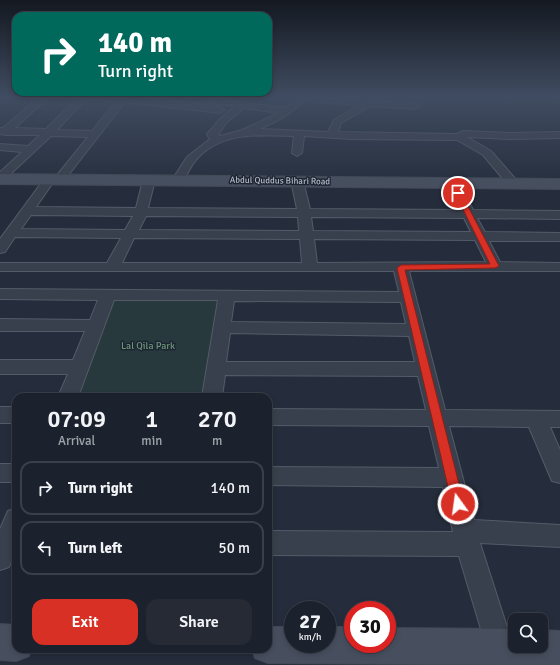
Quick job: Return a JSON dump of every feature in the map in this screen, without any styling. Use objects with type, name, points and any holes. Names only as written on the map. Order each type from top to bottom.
[{"type":"main road","name":"Abdul Quddus Bihari Road","points":[[0,179],[560,184]]},
{"type":"main road","points":[[0,642],[12,643]]},
{"type":"main road","points":[[272,645],[499,646],[560,649]]},
{"type":"street","points":[[0,179],[32,150],[54,127]]},
{"type":"street","points":[[0,248],[26,211],[100,127]]},
{"type":"street","points":[[218,140],[212,135],[219,127]]},
{"type":"street","points":[[178,180],[191,159],[213,141],[218,140],[239,127]]},
{"type":"street","points":[[265,127],[299,132],[358,136],[459,137],[487,153],[513,183]]},
{"type":"street","points":[[332,134],[335,127]]},
{"type":"street","points":[[2,132],[94,134]]},
{"type":"street","points":[[297,153],[299,132]]},
{"type":"street","points":[[459,137],[463,134],[560,136]]},
{"type":"street","points":[[0,147],[32,150]]},
{"type":"street","points":[[112,268],[141,212],[149,180]]},
{"type":"street","points":[[297,182],[304,213],[310,267]]},
{"type":"street","points":[[452,183],[495,266]]},
{"type":"street","points":[[26,211],[560,215]]},
{"type":"street","points":[[11,233],[560,237]]},
{"type":"street","points":[[0,267],[560,267]]},
{"type":"street","points":[[168,295],[177,268]]},
{"type":"street","points":[[401,268],[466,538],[499,646]]},
{"type":"street","points":[[0,294],[408,297]]},
{"type":"street","points":[[70,393],[108,295]]},
{"type":"street","points":[[213,393],[227,296]]},
{"type":"street","points":[[0,326],[96,326]]},
{"type":"street","points":[[222,327],[416,330]]},
{"type":"street","points":[[0,367],[80,367]]},
{"type":"street","points":[[216,368],[425,369]]},
{"type":"street","points":[[0,415],[12,415]]},
{"type":"street","points":[[272,417],[560,419]]},
{"type":"street","points":[[536,419],[560,474]]},
{"type":"street","points":[[0,473],[12,473]]},
{"type":"street","points":[[272,476],[452,478]]},
{"type":"street","points":[[272,543],[560,536]]},
{"type":"green space","name":"Lal Qila Park","points":[[108,295],[227,295],[213,393],[70,393]]},
{"type":"route","points":[[458,193],[495,266],[401,268],[458,504]]}]
